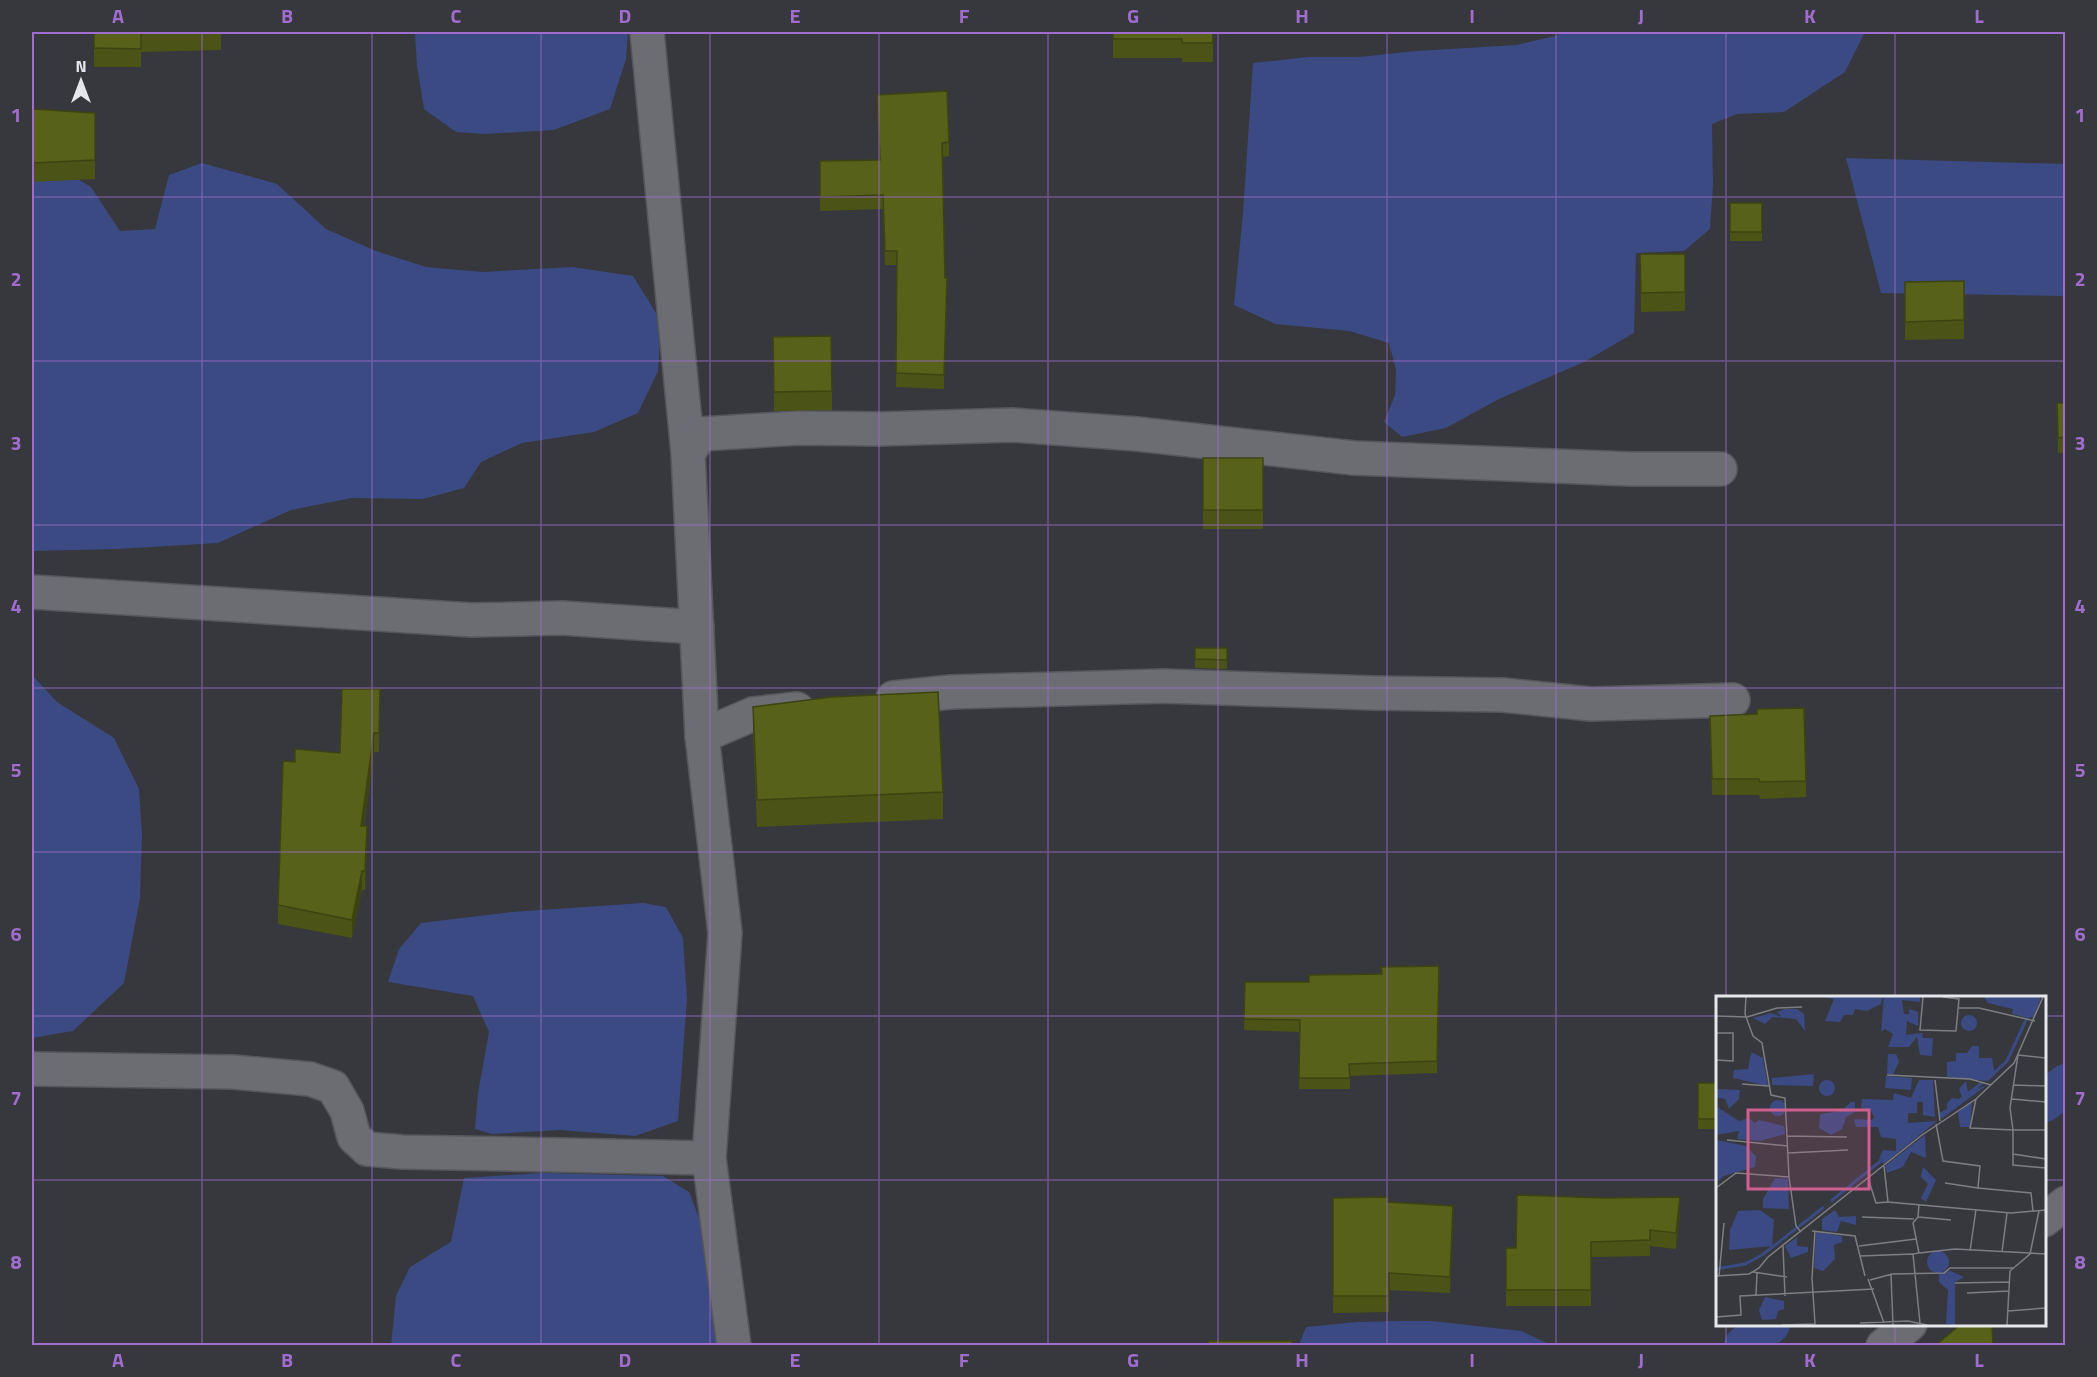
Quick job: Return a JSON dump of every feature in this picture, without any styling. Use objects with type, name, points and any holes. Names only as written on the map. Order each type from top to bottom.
[{"type":"street","points":[[647,32],[688,453],[702,736],[725,933],[709,1158],[734,1346]]},
{"type":"street","points":[[688,453],[701,434],[799,428],[880,429],[1012,425],[1137,434],[1354,458],[1630,469],[1720,469]]},
{"type":"street","points":[[32,592],[472,620],[562,618],[697,627]]},
{"type":"street","points":[[863,702],[951,692],[1163,686],[1503,695],[1591,704],[1733,700]]},
{"type":"street","points":[[702,736],[753,714],[830,705]]},
{"type":"street","points":[[32,1069],[233,1072],[310,1079],[333,1087],[347,1111],[354,1137],[367,1149],[402,1152],[709,1158]]},
{"type":"street","points":[[2046,1218],[2066,1203]]},
{"type":"street","points":[[1883,1346],[1908,1326]]},
{"type":"water","points":[[415,32],[628,32],[626,59],[610,109],[554,130],[484,134],[456,132],[424,109],[417,66]]},
{"type":"water","points":[[1564,32],[1865,32],[1845,72],[1784,112],[1737,114],[1712,124],[1713,186],[1710,229],[1684,251],[1636,253],[1634,333],[1584,362],[1499,399],[1446,428],[1402,437],[1384,422],[1395,395],[1396,370],[1389,343],[1349,331],[1275,324],[1234,305],[1253,63],[1308,57],[1359,57],[1517,45]]},
{"type":"water","points":[[32,152],[91,187],[120,231],[155,229],[169,175],[202,163],[277,184],[326,229],[376,251],[426,267],[483,272],[572,267],[633,276],[661,321],[658,371],[638,413],[594,432],[522,443],[481,462],[464,488],[423,499],[352,498],[291,510],[218,543],[32,551]]},
{"type":"water","points":[[1846,158],[2065,164],[2065,296],[1881,293]]},
{"type":"water","points":[[32,675],[57,702],[114,738],[139,789],[142,835],[140,898],[124,983],[73,1031],[32,1038]]},
{"type":"water","points":[[643,903],[666,907],[683,938],[687,999],[678,1121],[635,1136],[560,1130],[492,1134],[475,1129],[478,1093],[489,1032],[473,996],[388,982],[399,949],[421,923],[512,912]]},
{"type":"water","points":[[543,1173],[663,1176],[689,1192],[705,1233],[721,1345],[391,1346],[396,1296],[410,1267],[451,1242],[464,1178]]},
{"type":"water","points":[[1432,1321],[1521,1331],[1547,1345],[1299,1345],[1306,1327]]},
{"type":"building","points":[[94,32],[221,32],[141,33],[141,49],[94,48]]},
{"type":"building","points":[[1113,32],[1213,32],[1213,43],[1182,43],[1182,39],[1113,39]]},
{"type":"building","points":[[947,91],[949,142],[942,143],[945,278],[947,278],[944,375],[896,373],[897,251],[885,251],[883,195],[820,197],[820,161],[880,160],[877,95]]},
{"type":"building","points":[[32,109],[95,113],[95,160],[32,163]]},
{"type":"building","points":[[1730,203],[1762,203],[1762,232],[1730,232]]},
{"type":"building","points":[[1640,254],[1685,254],[1685,292],[1641,293]]},
{"type":"building","points":[[1964,281],[1964,320],[1905,322],[1905,282]]},
{"type":"building","points":[[831,336],[832,391],[774,392],[773,337]]},
{"type":"building","points":[[2057,403],[2066,403],[2066,437],[2058,438]]},
{"type":"building","points":[[1203,458],[1263,458],[1263,510],[1203,510]]},
{"type":"building","points":[[1195,648],[1227,648],[1227,660],[1195,659]]},
{"type":"building","points":[[342,689],[380,689],[379,733],[374,733],[361,826],[367,826],[365,871],[362,871],[352,920],[278,905],[283,761],[295,762],[295,749],[340,753]]},
{"type":"building","points":[[938,692],[943,792],[757,800],[753,707],[832,697]]},
{"type":"building","points":[[1804,708],[1806,781],[1760,782],[1759,779],[1712,779],[1710,716],[1757,714],[1757,709]]},
{"type":"building","points":[[1439,966],[1437,1061],[1349,1064],[1350,1078],[1299,1078],[1300,1020],[1244,1019],[1245,982],[1309,982],[1309,975],[1382,974],[1381,967]]},
{"type":"building","points":[[1698,1083],[1716,1083],[1716,1119],[1698,1119]]},
{"type":"building","points":[[1517,1195],[1606,1198],[1680,1197],[1676,1233],[1650,1230],[1650,1240],[1591,1242],[1591,1290],[1506,1290],[1506,1248],[1516,1248]]},
{"type":"building","points":[[1388,1197],[1388,1202],[1453,1206],[1450,1277],[1389,1273],[1389,1296],[1333,1296],[1333,1198]]},
{"type":"building","points":[[1959,1326],[1992,1326],[1993,1346],[1935,1346]]},
{"type":"building","points":[[1208,1341],[1292,1341],[1292,1346],[1208,1346]]},
{"type":"waterway","points":[[2046,1100],[2066,1084]]},
{"type":"waterway","points":[[1744,1346],[1768,1326]]}]
